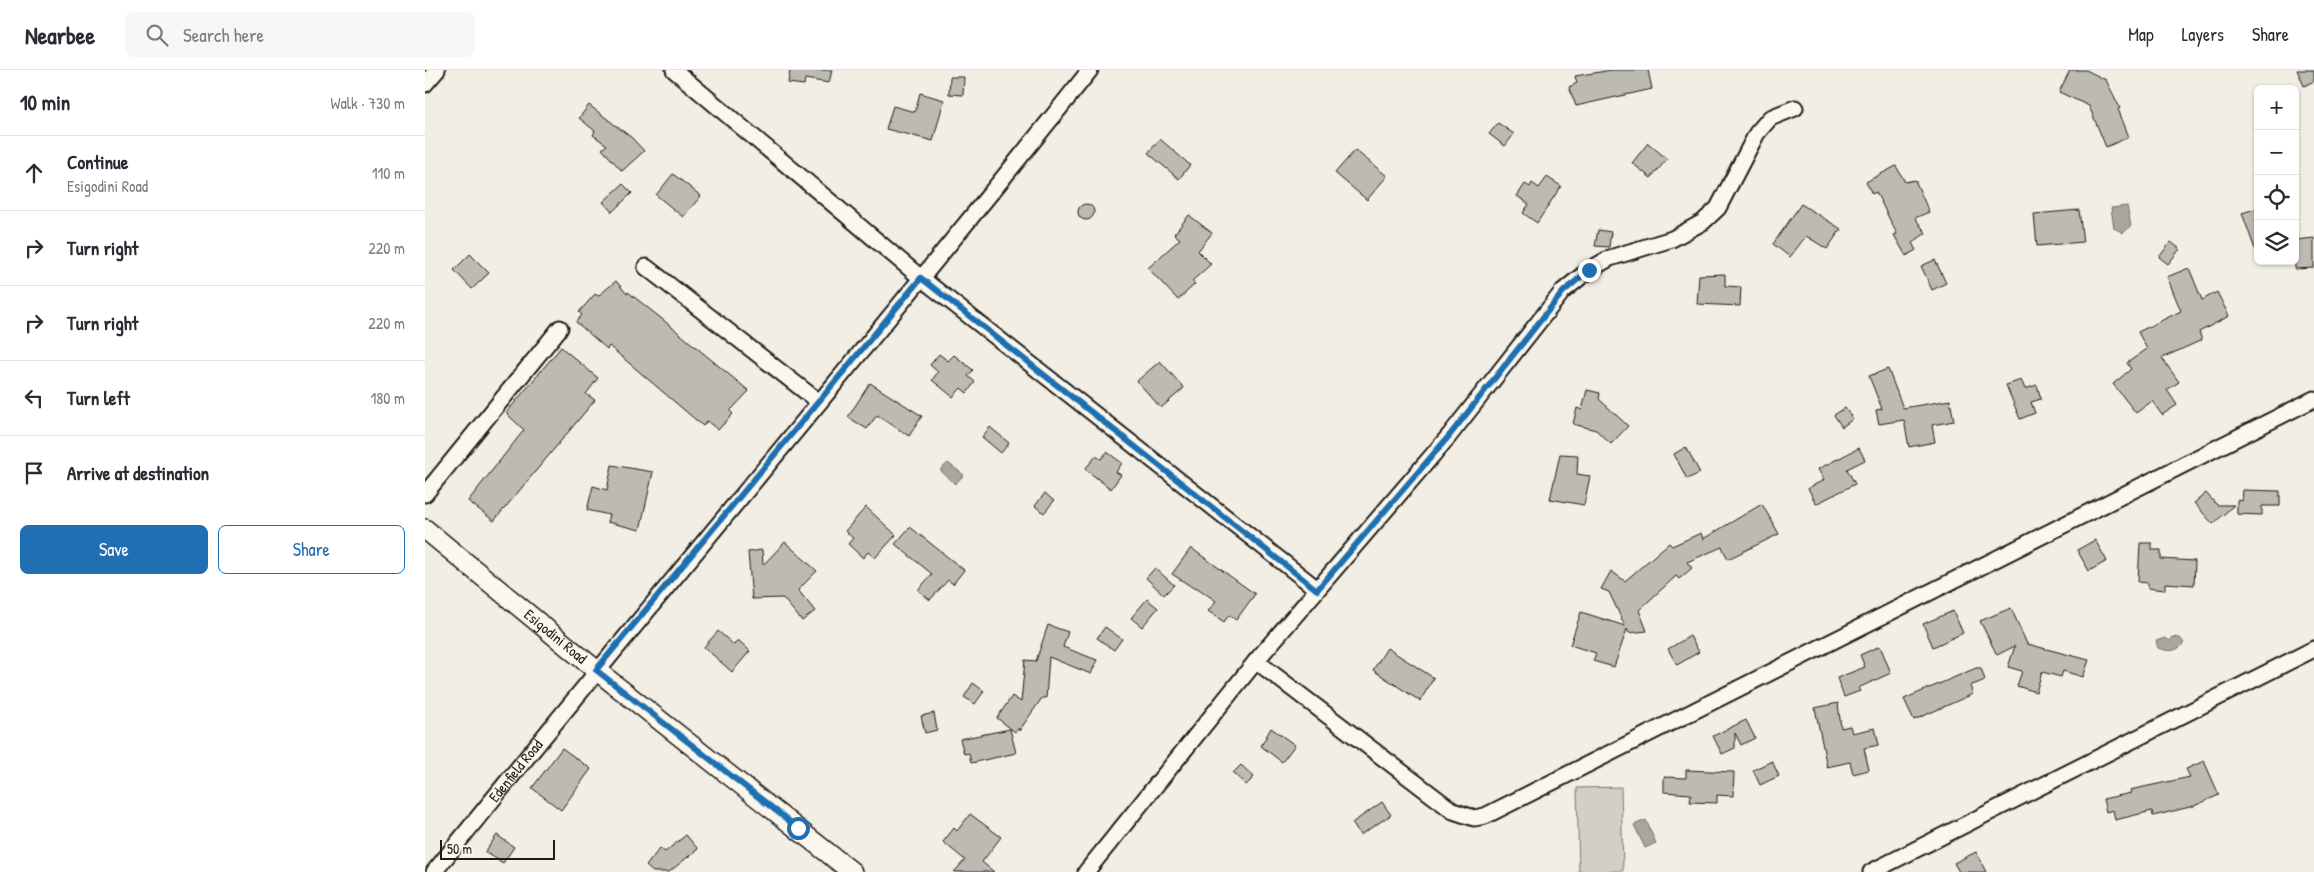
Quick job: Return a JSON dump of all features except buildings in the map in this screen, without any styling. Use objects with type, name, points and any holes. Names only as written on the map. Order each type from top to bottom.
[{"type":"main road","name":"Esigodini Road","points":[[425,528],[596,670],[852,872]]},
{"type":"street","points":[[425,84],[437,70]]},
{"type":"street","points":[[673,70],[921,278],[1317,590]]},
{"type":"street","name":"Edenfield Road","points":[[434,872],[596,670],[819,402],[1090,70]]},
{"type":"street","points":[[1086,872],[1256,661],[1449,436],[1563,292],[1589,270],[1610,258],[1638,251],[1672,238],[1703,222],[1718,208],[1757,133],[1771,118],[1795,108]]},
{"type":"street","points":[[646,267],[819,402]]},
{"type":"street","points":[[425,494],[560,328]]},
{"type":"street","points":[[1256,661],[1453,811],[1462,816],[1474,818],[1485,816],[2313,402]]},
{"type":"street","points":[[1871,872],[2314,649]]},
{"type":"shaded area","points":[[2127,206],[2131,226],[2123,233],[2114,228],[2111,208]]},
{"type":"shaded area","points":[[948,463],[964,475],[955,484],[940,470]]},
{"type":"shaded area","points":[[2173,637],[2180,638],[2184,643],[2179,648],[2172,650],[2158,648],[2156,641],[2165,638],[2170,641]]},
{"type":"shaded area","points":[[1621,787],[1623,871],[1579,872],[1577,788]]},
{"type":"shaded area","points":[[1646,820],[1656,843],[1645,848],[1634,825]]},
{"type":"route","points":[[798,828],[596,670],[921,278],[1317,590],[1449,436],[1563,292],[1589,270]]}]
